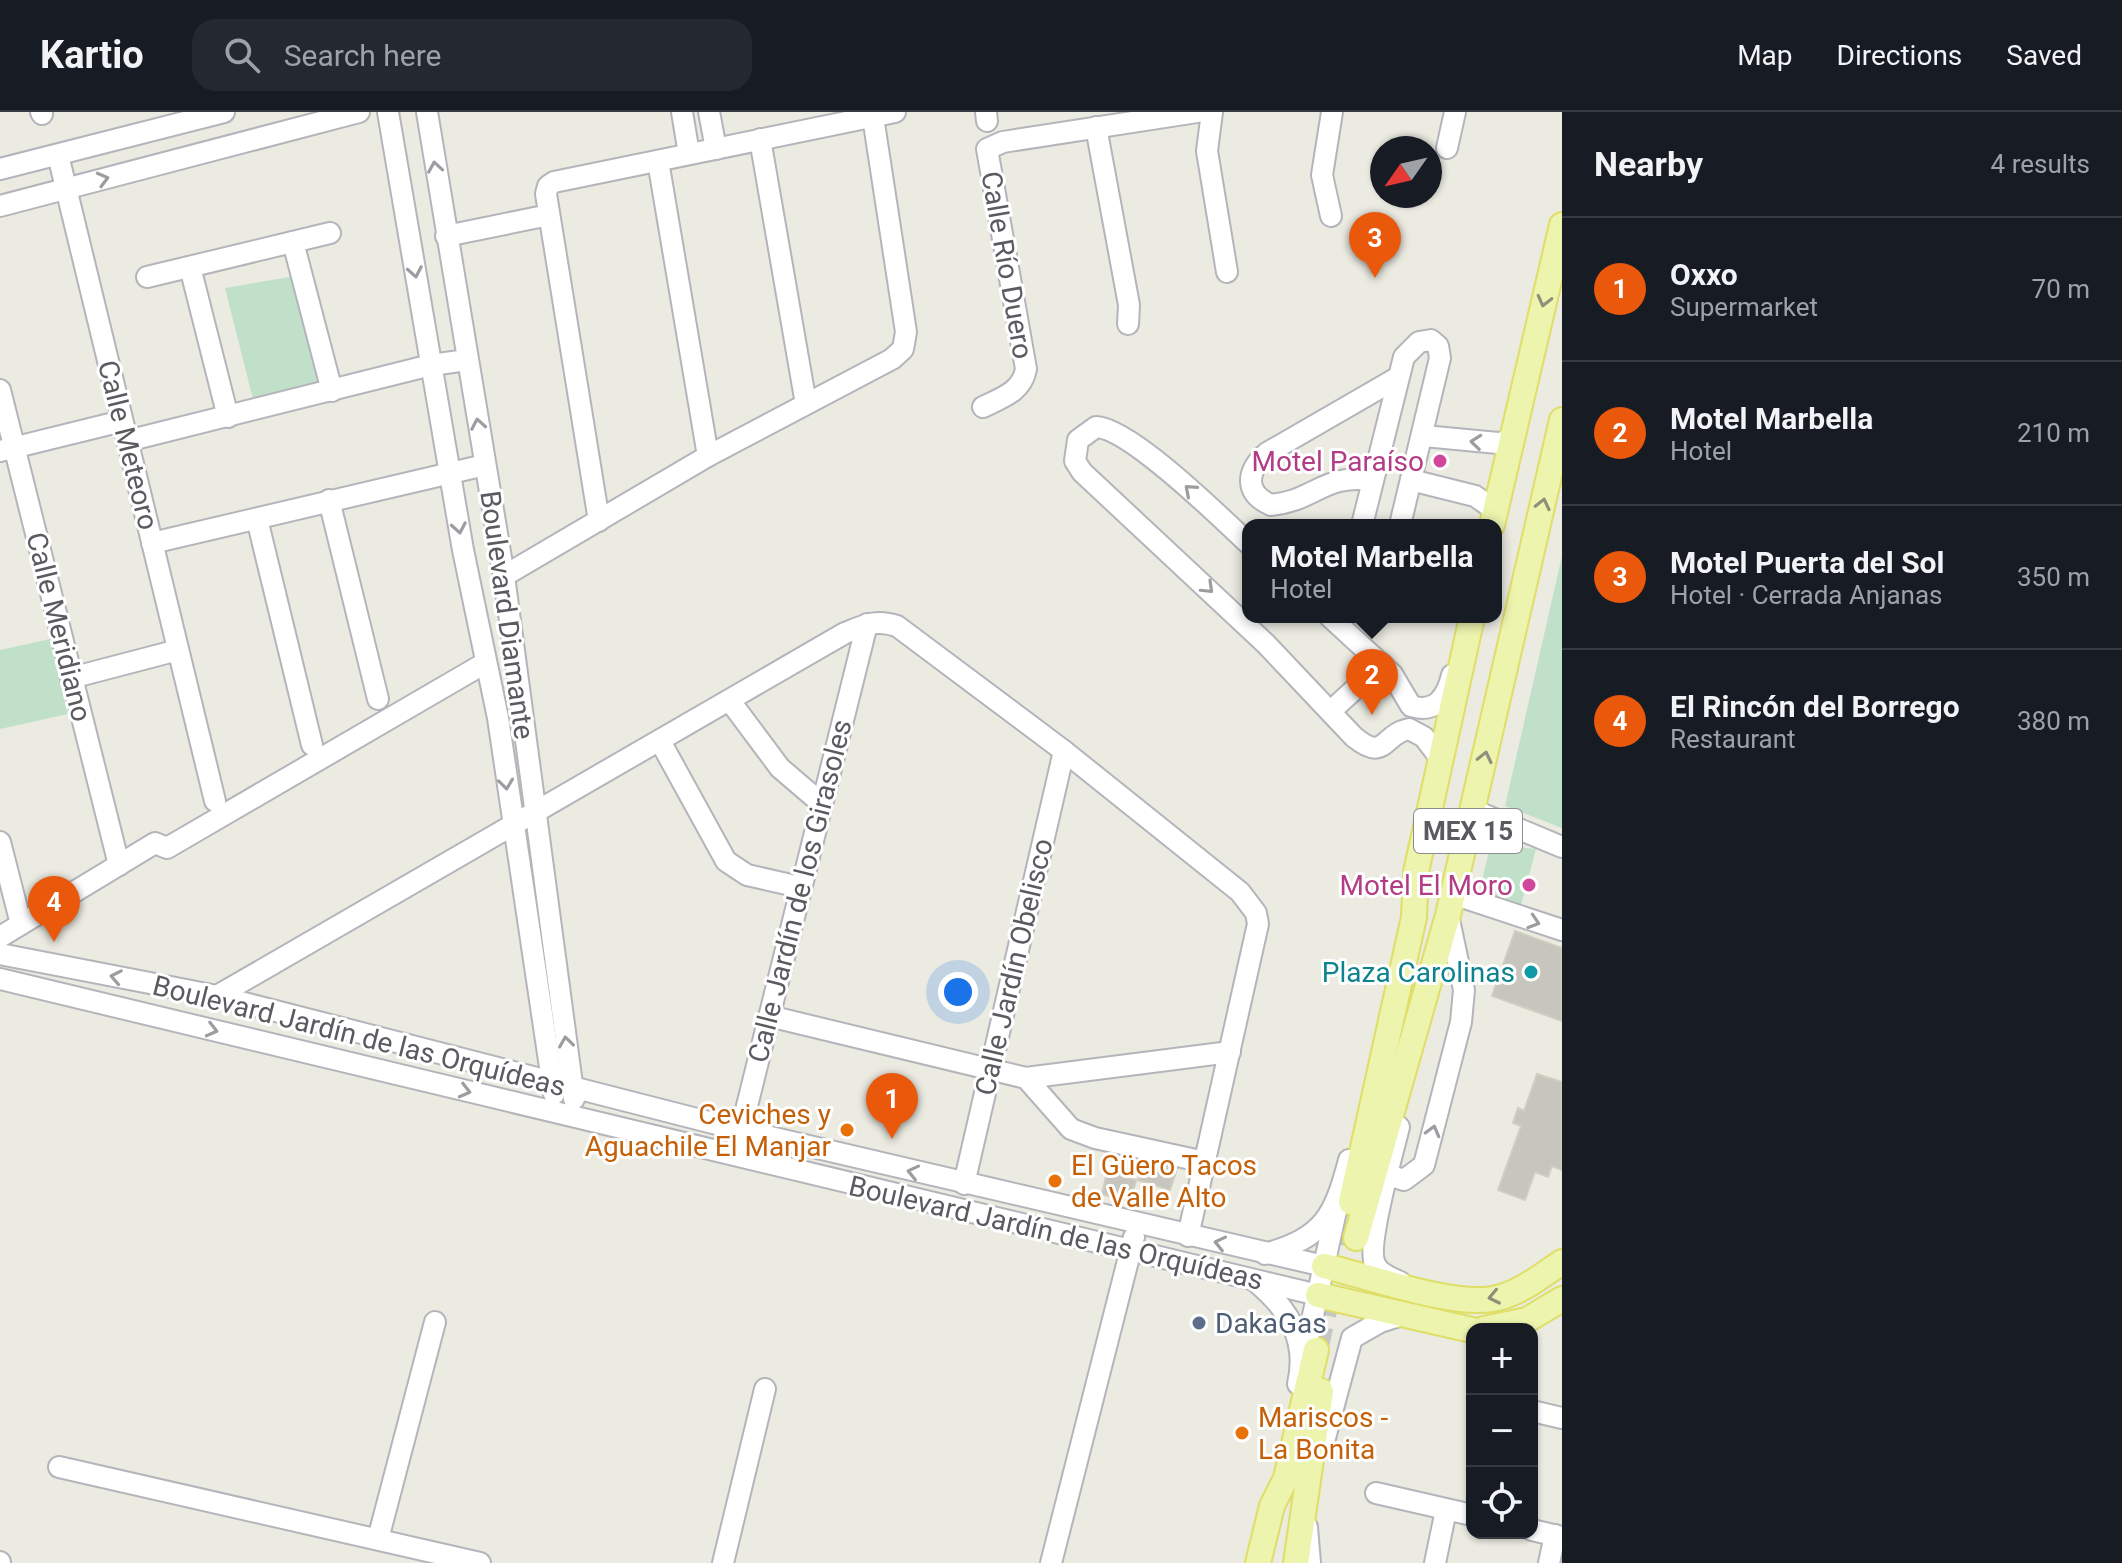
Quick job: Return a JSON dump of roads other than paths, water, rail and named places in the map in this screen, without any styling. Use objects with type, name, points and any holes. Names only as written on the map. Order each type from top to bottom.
[{"type":"main road","points":[[1494,518],[1562,225]]},
{"type":"main road","name":"MEX 15","points":[[1357,1238],[1450,904],[1562,420]]},
{"type":"main road","name":"MEX 15","points":[[1357,1238],[1411,928],[1416,872],[1469,628]]},
{"type":"main road","points":[[1324,1266],[1451,1297],[1494,1299],[1517,1290],[1562,1262]]},
{"type":"main road","points":[[1318,1295],[1466,1329]]},
{"type":"main road","points":[[1528,1323],[1559,1303]]},
{"type":"main road","points":[[1258,1563],[1272,1506],[1286,1478],[1315,1356]]},
{"type":"main road","points":[[1296,1563],[1311,1450],[1315,1356]]},
{"type":"street","points":[[0,169],[224,112]]},
{"type":"street","points":[[0,206],[359,112]]},
{"type":"street","name":"Boulevard Diamante","points":[[388,112],[450,471],[498,718],[511,826],[552,1083],[568,1116]]},
{"type":"street","name":"Boulevard Diamante","points":[[427,112],[504,576],[572,1089],[568,1116]]},
{"type":"street","points":[[682,112],[689,154]]},
{"type":"street","points":[[709,112],[716,149]]},
{"type":"street","points":[[599,521],[546,194],[554,182],[895,112]]},
{"type":"street","points":[[1128,324],[1129,305],[1096,127],[1197,112]]},
{"type":"street","points":[[1212,112],[1207,151],[1227,272]]},
{"type":"street","points":[[1331,216],[1322,175],[1332,112]]},
{"type":"street","points":[[1447,148],[1455,112]]},
{"type":"street","points":[[504,576],[708,456],[892,359],[903,349],[906,339],[873,117]]},
{"type":"street","name":"Calle Río Duero","points":[[983,407],[1014,391],[1024,379],[1026,369],[987,149],[1003,142],[1096,127]]},
{"type":"street","points":[[760,139],[806,404]]},
{"type":"street","name":"Calle Meteoro","points":[[58,155],[152,543],[485,465]]},
{"type":"street","points":[[658,161],[708,456]]},
{"type":"street","points":[[446,236],[549,215]]},
{"type":"street","points":[[147,277],[330,233]]},
{"type":"street","points":[[293,242],[332,391]]},
{"type":"street","points":[[190,267],[228,417]]},
{"type":"street","points":[[1363,519],[1397,378],[1408,351],[1419,342],[1435,342],[1440,358],[1424,436],[1401,519]]},
{"type":"street","points":[[7,449],[228,417],[431,365],[467,360]]},
{"type":"street","points":[[1372,480],[1335,480],[1298,500],[1271,505],[1253,493],[1249,482],[1251,471],[1267,453],[1397,378]]},
{"type":"street","name":"Calle Meridiano","points":[[0,390],[7,449],[119,865]]},
{"type":"street","points":[[1424,436],[1498,443],[1509,441],[1515,422]]},
{"type":"street","points":[[1242,537],[1185,485],[1116,432],[1096,427],[1078,440],[1075,461],[1082,472],[1242,621]]},
{"type":"street","points":[[1411,480],[1475,496],[1494,518]]},
{"type":"street","points":[[329,500],[378,699]]},
{"type":"street","points":[[257,519],[312,745]]},
{"type":"street","points":[[152,543],[215,801]]},
{"type":"street","points":[[217,996],[730,701],[877,621],[897,626],[1064,751],[1240,892],[1256,913],[1258,924],[1188,1236]]},
{"type":"street","points":[[1244,623],[1332,710],[1354,737],[1371,748],[1380,748],[1409,729],[1424,737],[1440,758]]},
{"type":"street","points":[[1337,623],[1396,679],[1411,706],[1428,708],[1447,693],[1469,628]]},
{"type":"street","name":"Calle Jardín de los Girasoles","points":[[735,1157],[867,624]]},
{"type":"street","points":[[71,678],[178,650]]},
{"type":"street","points":[[0,937],[155,843],[167,848],[485,663]]},
{"type":"street","points":[[1332,710],[1382,664]]},
{"type":"street","points":[[730,701],[780,768],[821,803]]},
{"type":"street","points":[[660,741],[726,861],[747,875],[800,887]]},
{"type":"street","name":"Calle Jardín Obelisco","points":[[964,1184],[1064,751]]},
{"type":"street","points":[[1473,810],[1562,847]]},
{"type":"street","points":[[0,842],[21,924]]},
{"type":"street","points":[[1450,904],[1562,930]]},
{"type":"street","points":[[1310,1563],[1305,1512],[1366,1275],[1357,1238],[1388,1175],[1450,904]]},
{"type":"street","points":[[1388,1175],[1404,1180],[1424,1165],[1460,1031],[1464,990],[1450,904]]},
{"type":"street","points":[[1315,1356],[1318,1295],[1336,1207],[1411,928]]},
{"type":"street","name":"Boulevard Jardín de las Orquídeas","points":[[0,954],[217,996],[740,1130],[1324,1266]]},
{"type":"street","name":"Boulevard Jardín de las Orquídeas","points":[[0,979],[1318,1295]]},
{"type":"street","points":[[769,1016],[991,1066],[1026,1078],[1230,1052]]},
{"type":"street","points":[[1026,1078],[1071,1129],[1095,1138],[1205,1162]]},
{"type":"street","points":[[1264,1254],[1300,1240],[1326,1221],[1336,1207]]},
{"type":"street","points":[[1051,1563],[1138,1224]]},
{"type":"street","points":[[1357,1238],[1382,1273],[1407,1286]]},
{"type":"street","points":[[1252,1278],[1288,1314],[1301,1344],[1315,1356]]},
{"type":"street","points":[[1352,1338],[1380,1322],[1405,1314]]},
{"type":"street","points":[[378,1539],[435,1322]]},
{"type":"street","points":[[723,1563],[765,1389]]},
{"type":"street","points":[[1538,1412],[1562,1418]]},
{"type":"street","points":[[59,1467],[378,1539],[412,1556],[480,1563]]},
{"type":"street","points":[[1376,1493],[1466,1514]]},
{"type":"street","points":[[1435,1563],[1446,1510]]},
{"type":"street","points":[[1538,1531],[1559,1536],[1549,1563]]},
{"type":"tunnel","points":[[1316,1350],[1343,1233]]},
{"type":"place","name":"Motel Puerta del Sol","points":[[1375,278]]},
{"type":"place","name":"Motel Paraíso","points":[[1440,461]]},
{"type":"place","name":"Motel Marbella","points":[[1372,715]]},
{"type":"place","name":"Motel El Moro","points":[[1529,885]]},
{"type":"place","name":"El Rincón del Borrego","points":[[54,942]]},
{"type":"place","name":"Plaza Carolinas","points":[[1531,972]]},
{"type":"place","name":"Ceviches y Aguachile El Manjar","points":[[847,1130]]},
{"type":"place","name":"Oxxo","points":[[892,1139]]},
{"type":"place","name":"El Güero Tacos de Valle Alto","points":[[1055,1181]]},
{"type":"place","name":"DakaGas","points":[[1199,1323]]},
{"type":"place","name":"Mariscos - La Bonita","points":[[1242,1433]]}]
